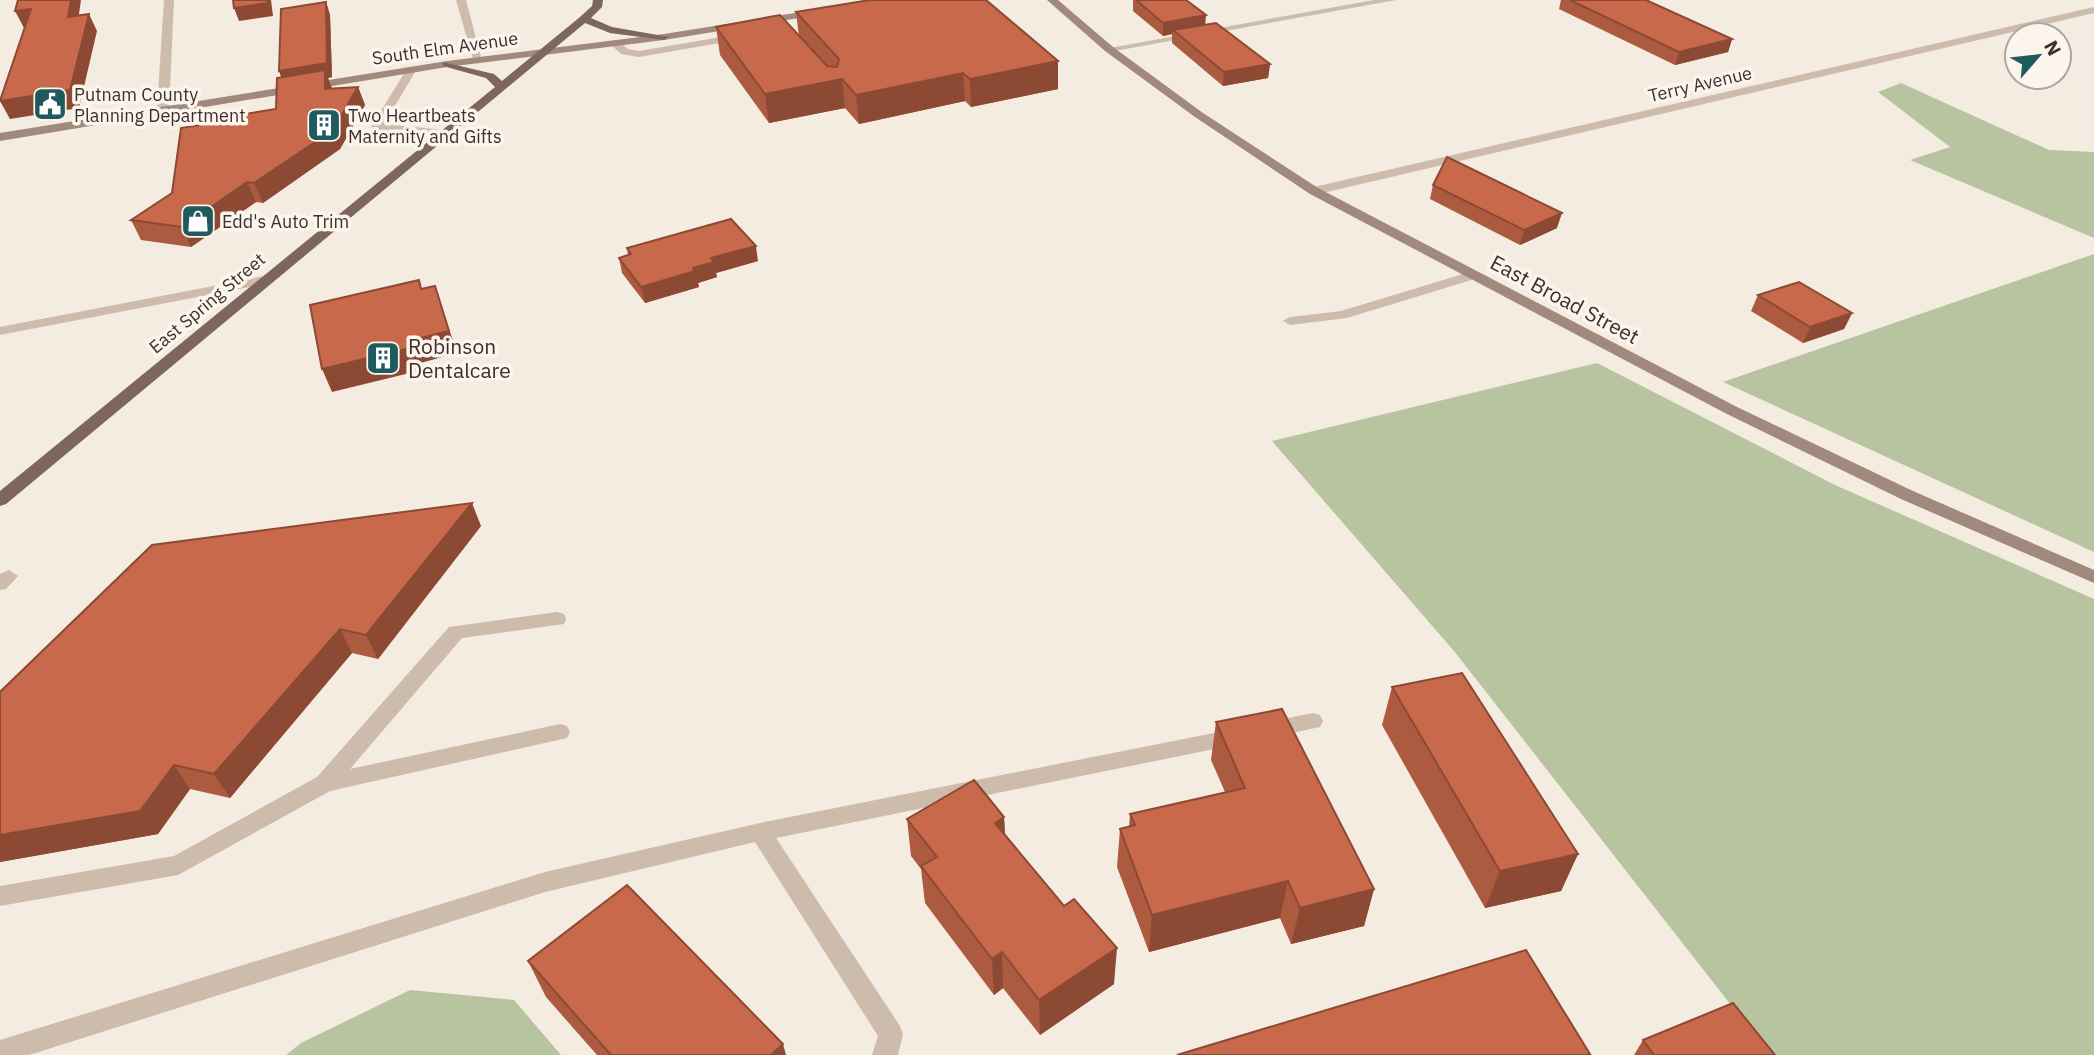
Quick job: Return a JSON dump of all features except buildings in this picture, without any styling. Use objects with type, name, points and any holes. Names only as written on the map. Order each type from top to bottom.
[{"type":"main road","name":"East Spring Street","points":[[0,500],[584,19],[600,2]]},
{"type":"main road","points":[[584,19],[610,30],[664,37]]},
{"type":"main road","points":[[447,64],[490,76],[501,87]]},
{"type":"street","points":[[163,109],[169,0]]},
{"type":"street","points":[[461,0],[478,59]]},
{"type":"street","name":"East Broad Street","points":[[1052,0],[1109,50],[1199,116],[1314,191],[1756,422],[1907,495],[2094,577]]},
{"type":"street","points":[[1109,50],[1391,0]]},
{"type":"street","name":"South Elm Avenue","points":[[0,137],[412,69],[664,37],[835,10]]},
{"type":"street","name":"Terry Avenue","points":[[1314,191],[2094,10]]},
{"type":"street","points":[[614,43],[625,51],[639,54],[782,30],[772,19]]},
{"type":"street","points":[[412,69],[377,127],[444,134]]},
{"type":"street","points":[[1290,321],[1342,315],[1473,275]]},
{"type":"street","points":[[0,331],[265,280]]},
{"type":"street","points":[[325,783],[456,632],[557,619]]},
{"type":"street","points":[[0,1052],[545,881],[760,832],[1313,721]]},
{"type":"street","points":[[0,896],[178,865],[325,783],[560,732]]},
{"type":"street","points":[[760,832],[891,1034],[885,1055]]},
{"type":"green space","points":[[1901,83],[2049,150],[2094,152],[2094,238],[1910,160],[1950,147],[1878,92]]},
{"type":"green space","points":[[2094,254],[2094,552],[1723,382]]},
{"type":"green space","points":[[1597,363],[1835,485],[2094,599],[2094,1055],[1770,1055],[1454,651],[1272,441]]},
{"type":"green space","points":[[410,990],[514,1000],[561,1055],[286,1055],[301,1043]]},
{"type":"place","name":"Putnam County Planning Department","points":[[50,104]]},
{"type":"place","name":"Two Heartbeats Maternity and Gifts","points":[[324,125]]},
{"type":"place","name":"Edd's Auto Trim","points":[[198,221]]},
{"type":"place","name":"Robinson Dentalcare","points":[[383,358]]}]
